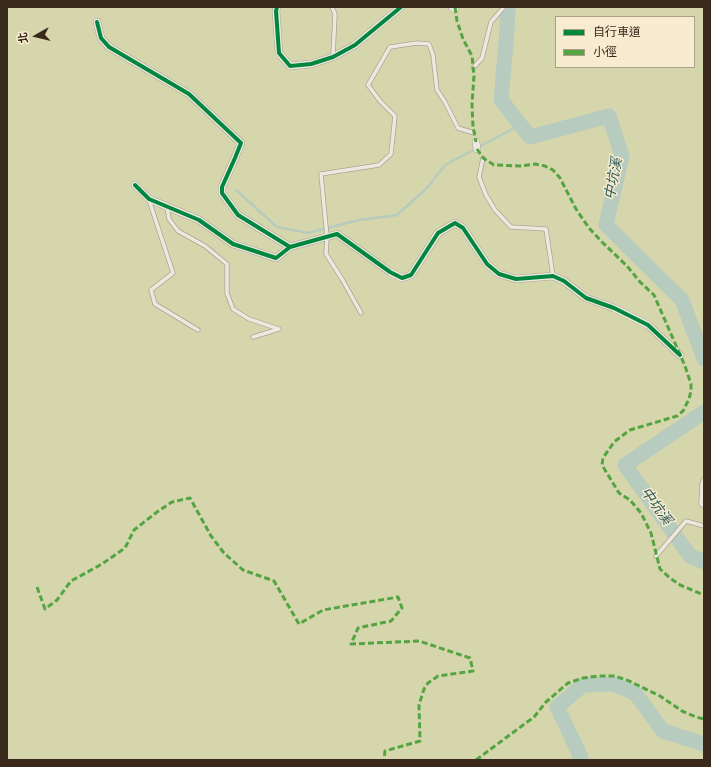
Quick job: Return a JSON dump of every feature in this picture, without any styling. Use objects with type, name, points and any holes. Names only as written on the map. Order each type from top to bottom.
[{"type":"street","points":[[277,7],[278,53],[290,66],[312,64],[333,57],[355,45],[401,7]]},
{"type":"street","points":[[97,22],[101,38],[109,47],[189,94],[241,143],[222,187],[222,193],[238,215],[290,247]]},
{"type":"street","points":[[135,185],[149,198],[199,220],[233,244],[276,258],[290,247],[327,235],[337,234],[390,272],[402,278],[411,275],[438,233],[455,223],[463,228],[487,264],[499,274],[516,279],[553,276],[586,298],[614,308],[648,325],[680,355]]},
{"type":"lane","points":[[332,7],[335,14],[333,57]]},
{"type":"lane","points":[[473,68],[482,58],[491,22],[504,7]]},
{"type":"lane","points":[[361,313],[326,254],[327,235],[321,174],[379,165],[391,154],[395,116],[380,101],[368,85],[390,47],[417,43],[429,44],[433,55],[436,90],[445,102],[458,128],[474,133]]},
{"type":"lane","points":[[483,158],[479,176],[486,195],[495,210],[511,227],[546,229],[553,276]]},
{"type":"lane","points":[[149,198],[173,273],[151,290],[155,304],[198,330]]},
{"type":"lane","points":[[167,206],[169,219],[178,232],[205,246],[227,264],[227,293],[233,309],[249,319],[279,328],[253,337]]},
{"type":"lane","points":[[704,479],[702,484],[701,504],[704,506]]},
{"type":"lane","points":[[656,555],[686,521],[704,526]]},
{"type":"green space","points":[[7,7],[704,7],[704,760],[7,760]]},
{"type":"waterway","name":"中坑溪","points":[[508,7],[501,100],[530,137],[609,116],[622,156],[606,225],[682,300],[704,359]]},
{"type":"waterway","points":[[236,190],[277,227],[308,233],[359,220],[397,215],[427,188],[445,165],[520,125]]},
{"type":"waterway","name":"中坑溪","points":[[704,412],[625,465],[690,556],[704,562]]},
{"type":"waterway","name":"中坑溪","points":[[579,760],[581,757],[557,707],[583,685],[613,684],[635,693],[663,731],[704,744]]},
{"type":"marked path","points":[[455,7],[457,21],[463,39],[472,56],[474,76],[472,104],[473,127],[476,142]]},
{"type":"marked path","points":[[477,149],[483,158],[494,165],[520,166],[535,164],[545,166],[553,170],[560,178],[576,209],[589,228],[654,295],[685,366],[691,384],[689,399],[683,411],[677,416],[630,430],[614,442],[603,458],[602,465],[619,493],[630,500],[641,513],[651,533],[660,569],[680,585],[704,595]]},
{"type":"marked path","points":[[37,587],[45,609],[57,600],[71,581],[102,564],[125,548],[134,530],[157,512],[172,502],[190,498],[211,536],[224,553],[243,570],[274,581],[299,624],[323,610],[398,597],[402,608],[391,621],[358,628],[351,644],[419,641],[470,658],[473,671],[438,676],[428,683],[424,689],[419,705],[420,741],[385,751],[384,760]]},
{"type":"marked path","points":[[476,760],[534,717],[546,702],[568,683],[583,678],[614,676],[627,680],[660,696],[682,711],[704,719]]},
{"type":"cycle path","points":[[277,7],[279,53],[290,66],[311,64],[333,57],[355,45],[401,7]]},
{"type":"cycle path","points":[[97,22],[101,38],[109,47],[189,94],[241,143],[222,187],[222,193],[238,215],[290,247]]},
{"type":"cycle path","points":[[135,185],[149,199],[199,220],[233,244],[276,258],[290,247],[337,234],[390,272],[402,278],[411,275],[438,233],[455,223],[463,228],[487,264],[499,274],[516,279],[553,276],[564,281],[586,298],[614,308],[648,325],[680,355]]}]
